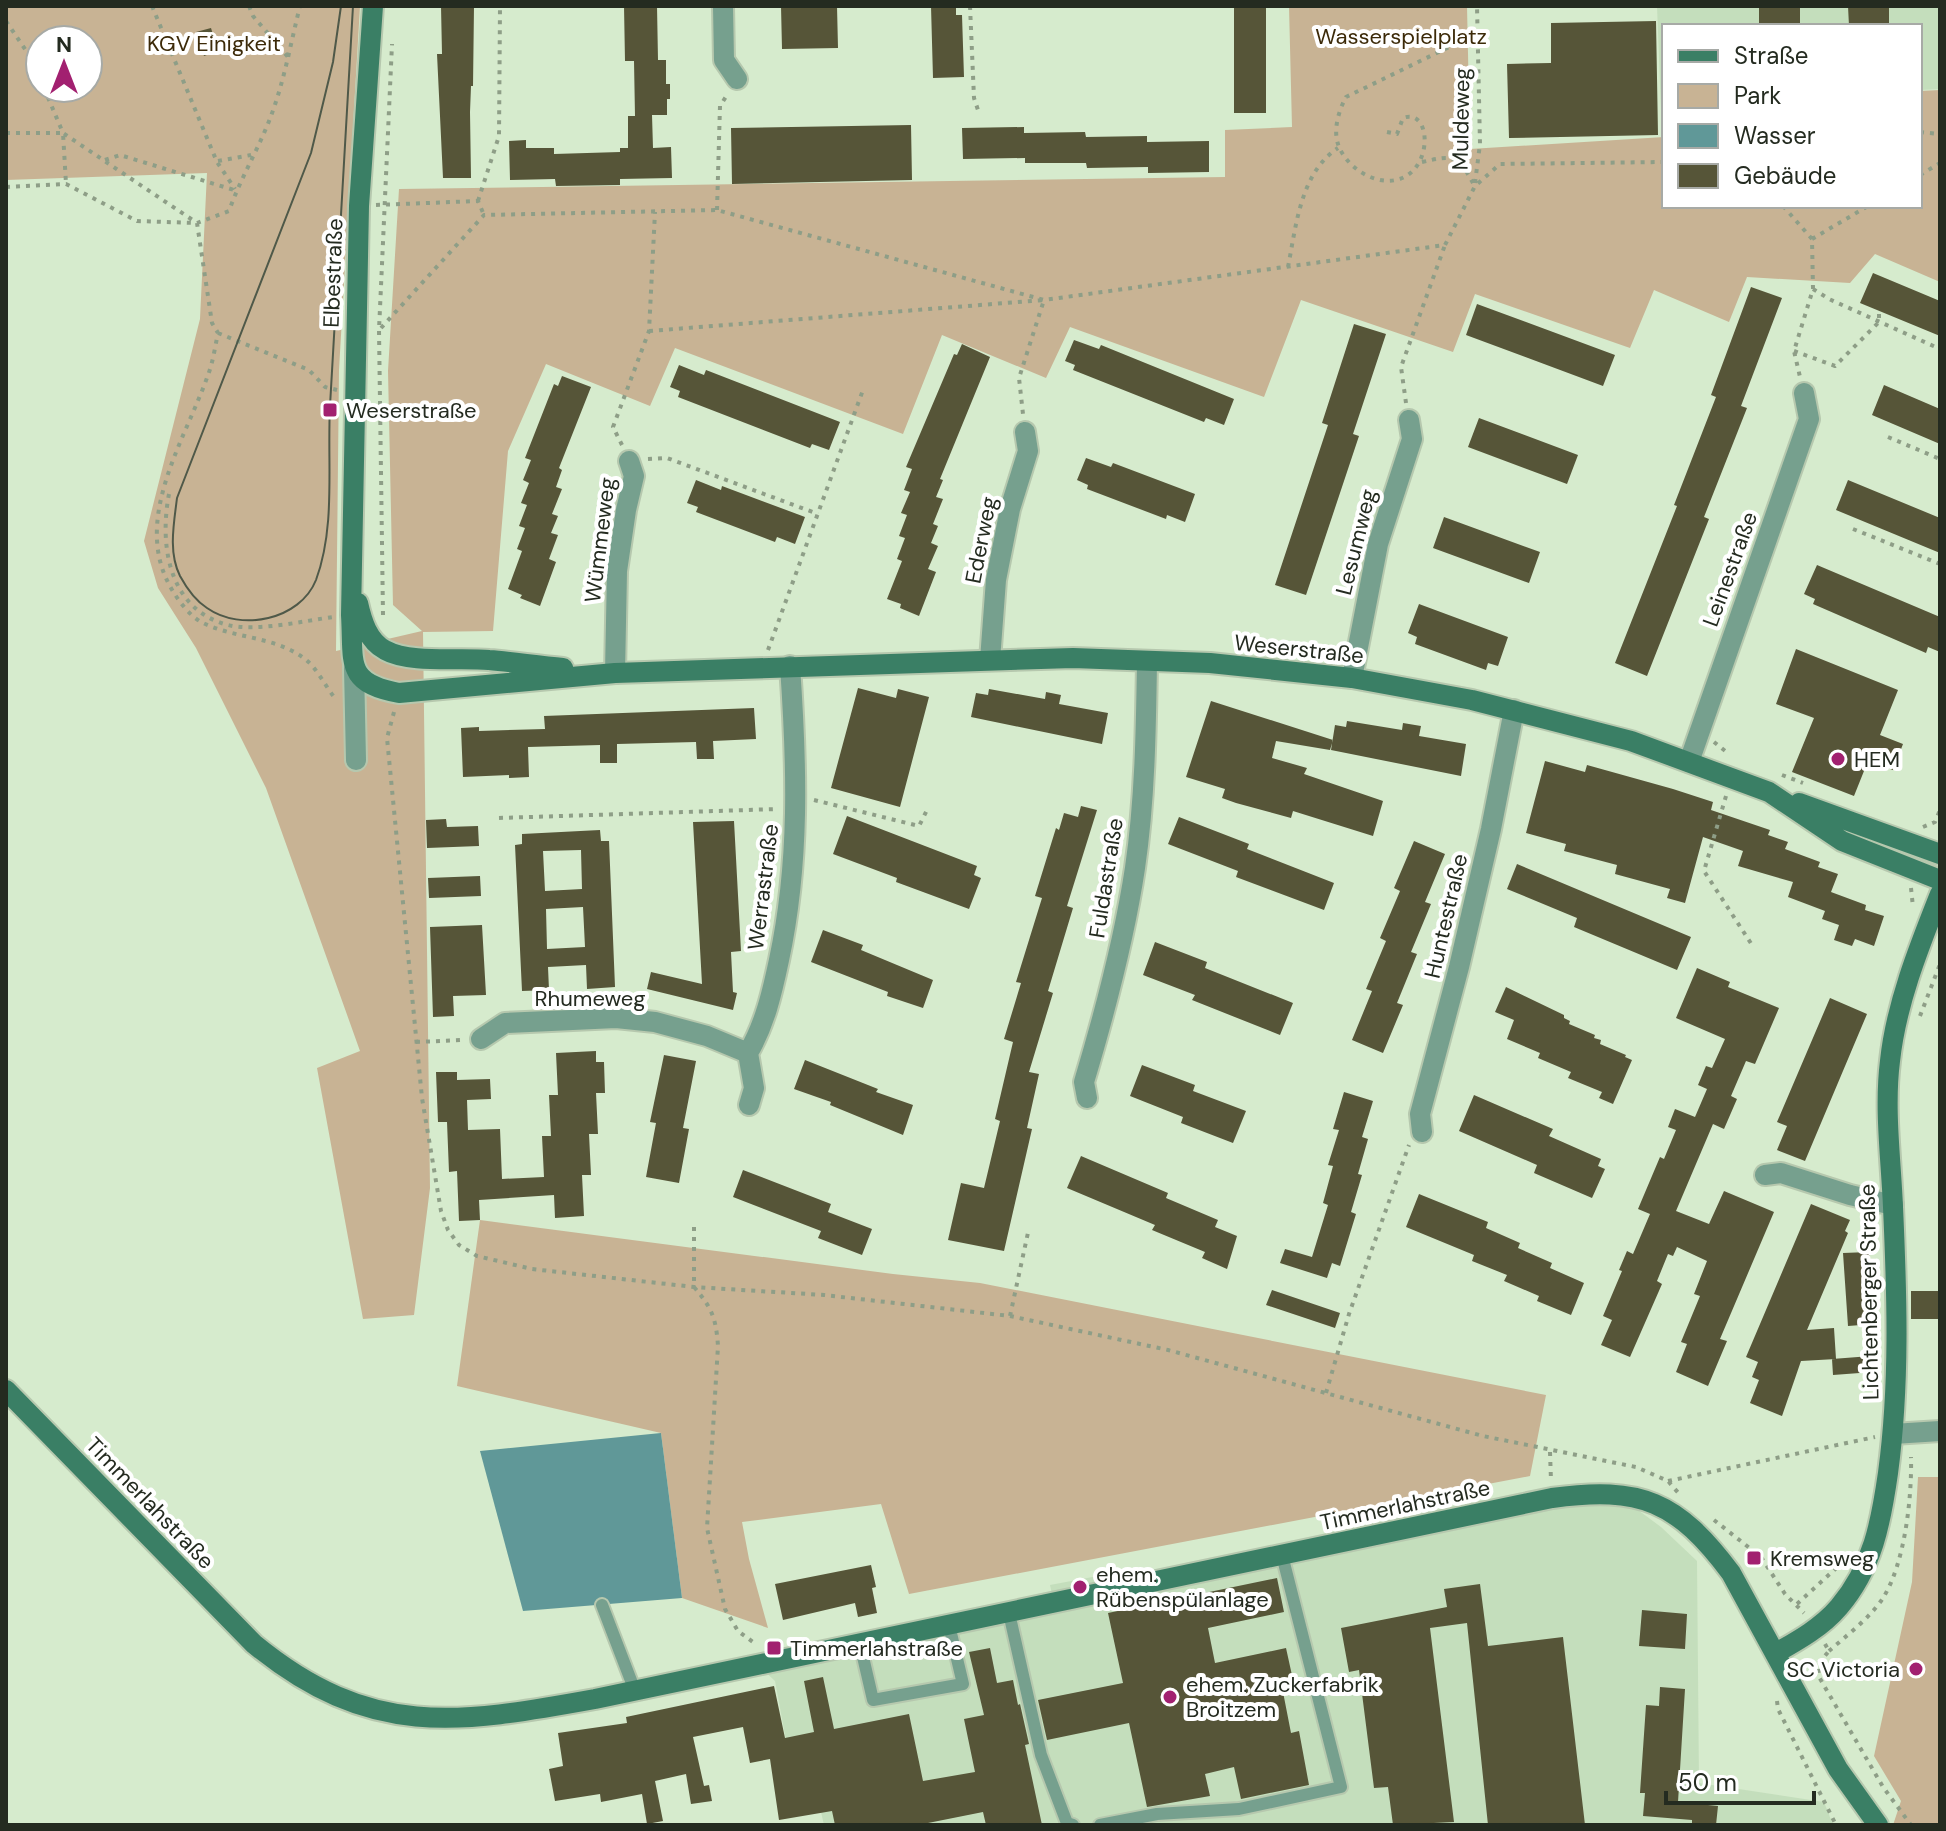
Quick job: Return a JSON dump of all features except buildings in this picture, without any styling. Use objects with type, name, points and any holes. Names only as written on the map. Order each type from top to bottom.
[{"type":"street","name":"Elbestraße","points":[[353,542],[359,206],[373,6]]},
{"type":"street","points":[[723,6],[724,60],[737,79]]},
{"type":"street","name":"Leinestraße","points":[[1689,762],[1809,419],[1804,393]]},
{"type":"street","name":"Lesumweg","points":[[1352,678],[1378,544],[1412,439],[1409,420]]},
{"type":"street","name":"Ederweg","points":[[990,660],[996,580],[1010,509],[1028,451],[1025,432]]},
{"type":"street","name":"Wümmeweg","points":[[615,673],[617,571],[634,476],[629,461]]},
{"type":"street","points":[[353,542],[351,615],[356,760]]},
{"type":"street","name":"Weserstraße","points":[[353,542],[363,623],[382,649],[397,656],[487,660],[615,673]]},
{"type":"street","name":"Weserstraße","points":[[354,668],[362,681],[375,689],[399,693],[615,673],[1073,658],[1272,668],[1352,678],[1514,710],[1631,741],[1769,792],[1842,841],[1940,880]]},
{"type":"street","name":"Fuldastraße","points":[[1087,1098],[1084,1082],[1114,974],[1135,866],[1146,743],[1147,661]]},
{"type":"street","name":"Werrastraße","points":[[748,1053],[761,1030],[782,949],[794,873],[796,749],[790,666]]},
{"type":"street","name":"Huntestraße","points":[[1422,1132],[1420,1114],[1459,967],[1491,829],[1514,710]]},
{"type":"street","points":[[1769,792],[1940,854]]},
{"type":"street","name":"Lichtenberger Straße","points":[[1776,1653],[1822,1624],[1838,1608],[1871,1556],[1882,1515],[1893,1434],[1897,1318],[1889,1062],[1909,981],[1940,894]]},
{"type":"street","name":"Rhumeweg","points":[[481,1039],[505,1023],[616,1018],[655,1022],[707,1036],[748,1053]]},
{"type":"street","points":[[748,1053],[754,1088],[749,1105]]},
{"type":"street","points":[[1765,1175],[1781,1173],[1893,1205]]},
{"type":"street","name":"Timmerlahstraße","points":[[6,1390],[254,1644],[283,1668],[316,1688],[373,1710],[429,1719],[546,1708],[1552,1498],[1615,1493],[1653,1503],[1671,1512],[1702,1537],[1731,1573],[1838,1769],[1878,1825]]},
{"type":"street","points":[[1893,1434],[1940,1431]]},
{"type":"lane","points":[[1100,1825],[1157,1814],[1239,1809],[1341,1787],[1282,1555]]},
{"type":"lane","points":[[602,1605],[635,1691]]},
{"type":"lane","points":[[1009,1613],[1041,1755],[1063,1815],[1067,1823],[1073,1825]]},
{"type":"lane","points":[[860,1644],[873,1700],[963,1684],[949,1625]]},
{"type":"path","points":[[152,6],[217,162],[236,190]]},
{"type":"path","points":[[249,6],[253,16],[288,57]]},
{"type":"path","points":[[6,187],[66,184],[137,221],[197,223],[229,211],[251,155],[267,126],[300,6]]},
{"type":"path","points":[[484,215],[478,201],[499,136],[500,6]]},
{"type":"path","points":[[970,6],[974,98],[979,113]]},
{"type":"path","name":"Muldeweg","points":[[1475,186],[1480,144],[1477,6]]},
{"type":"path","points":[[6,21],[24,48]]},
{"type":"path","points":[[1475,186],[1462,162],[1449,156],[1422,162],[1410,175],[1387,181],[1365,175],[1339,148],[1336,134],[1340,107],[1346,97],[1478,33]]},
{"type":"path","points":[[384,621],[379,330],[392,37]]},
{"type":"path","points":[[717,210],[720,106],[737,79]]},
{"type":"path","points":[[51,104],[63,133],[66,184]]},
{"type":"path","points":[[1387,132],[1397,134],[1403,118],[1414,117],[1424,133],[1422,162]]},
{"type":"path","points":[[6,133],[63,133],[197,223],[212,323],[218,333],[309,370],[325,387],[354,390]]},
{"type":"path","points":[[1288,267],[1301,204],[1315,171],[1326,156],[1339,148]]},
{"type":"path","points":[[104,160],[120,155],[236,190]]},
{"type":"path","points":[[217,162],[251,155]]},
{"type":"path","points":[[1409,420],[1401,367],[1445,245],[1475,186],[1500,164],[1662,162]]},
{"type":"path","points":[[1922,174],[1940,163]]},
{"type":"path","points":[[392,205],[478,201]]},
{"type":"path","points":[[1785,208],[1812,239],[1813,289],[1794,351],[1804,393]]},
{"type":"path","points":[[1812,239],[1865,208]]},
{"type":"path","points":[[379,330],[484,215],[717,210],[1044,300]]},
{"type":"path","points":[[655,212],[649,331],[613,427],[629,461],[667,458],[818,514]]},
{"type":"path","points":[[649,331],[1044,300],[1445,245]]},
{"type":"path","points":[[1813,289],[1940,349]]},
{"type":"path","points":[[1025,432],[1019,378],[1044,300]]},
{"type":"path","points":[[1794,351],[1835,366],[1879,322],[1879,311]]},
{"type":"path","points":[[218,333],[209,372],[162,493],[157,515],[157,548],[164,578],[180,604],[200,622],[229,633],[263,638],[306,660],[356,720],[387,738]]},
{"type":"path","points":[[762,667],[863,390]]},
{"type":"path","points":[[1888,437],[1940,459]]},
{"type":"path","points":[[169,494],[165,547],[172,575],[186,599],[203,615],[230,626],[261,626],[351,615]]},
{"type":"path","points":[[1853,529],[1940,564]]},
{"type":"path","points":[[261,626],[263,638]]},
{"type":"path","points":[[399,693],[387,738],[422,1098],[441,1211],[448,1230],[459,1245],[477,1256],[504,1264],[694,1287],[824,1295],[1010,1316],[1168,1350],[1550,1452],[1636,1467],[1668,1481],[1877,1436],[1876,1450]]},
{"type":"path","points":[[1732,778],[1704,871],[1754,948]]},
{"type":"path","points":[[499,818],[796,802],[919,826],[927,810]]},
{"type":"path","points":[[1918,1021],[1940,964]]},
{"type":"path","points":[[416,1042],[481,1039]]},
{"type":"path","points":[[1326,1393],[1349,1314],[1407,1148],[1422,1132]]},
{"type":"path","points":[[694,1227],[694,1287],[711,1307],[717,1324],[718,1346],[707,1528],[725,1609],[738,1631],[761,1650]]},
{"type":"path","points":[[1010,1316],[1029,1228]]},
{"type":"path","points":[[1550,1452],[1552,1498]]},
{"type":"path","points":[[1797,1604],[1849,1556]]},
{"type":"path","points":[[1777,1697],[1778,1709],[1836,1825]]},
{"type":"shaded area","points":[[1657,6],[1940,6],[1940,89],[1922,90],[1922,24],[1662,24],[1662,137]]},
{"type":"shaded area","points":[[1615,1493],[1661,1527],[1697,1561],[1699,1783],[1824,1802],[1833,1825],[824,1825],[809,1760],[790,1762],[775,1681],[759,1666],[1054,1603],[1050,1585],[1119,1572],[1122,1588]]},
{"type":"green space","points":[[6,6],[360,6],[339,370],[336,651],[422,631],[393,605],[388,371],[399,189],[1225,177],[1225,130],[1292,127],[1289,6],[1467,6],[1470,149],[1662,137],[1662,208],[1922,208],[1922,91],[1940,90],[1940,282],[1875,254],[1850,283],[1747,277],[1729,322],[1654,290],[1630,348],[1475,294],[1453,352],[1301,300],[1264,397],[1070,327],[1046,378],[942,335],[903,434],[675,348],[650,406],[546,364],[508,451],[493,631],[423,632],[430,1188],[414,1315],[363,1319],[317,1068],[360,1051],[266,788],[196,648],[158,588],[144,541],[200,319],[207,173],[6,180]]},
{"type":"green space","points":[[480,1220],[980,1283],[1546,1395],[1530,1476],[909,1594],[881,1504],[742,1522],[768,1628],[682,1598],[661,1433],[457,1386]]},
{"type":"green space","name":"SC Victoria","points":[[1918,1477],[1940,1477],[1940,1825],[1893,1825],[1901,1801],[1874,1756],[1912,1582]]},
{"type":"water","points":[[661,1433],[682,1598],[523,1611],[480,1451]]},
{"type":"tram line","points":[[341,6],[333,62],[311,153],[177,498],[173,547],[180,576],[203,605],[236,619],[268,618],[297,605],[316,580],[322,559],[328,516],[330,406],[353,6]]},
{"type":"place","name":"Weserstraße","points":[[330,410]]},
{"type":"place","name":"HEM","points":[[1838,759]]},
{"type":"place","name":"Kremsweg","points":[[1754,1558]]},
{"type":"place","name":"ehem. Rübenspülanlage","points":[[1080,1587]]},
{"type":"place","name":"Timmerlahstraße","points":[[774,1648]]},
{"type":"place","name":"SC Victoria","points":[[1916,1669]]},
{"type":"place","name":"ehem. Zuckerfabrik Broitzem","points":[[1170,1697]]},
{"type":"park label","name":"Wasserspielplatz","points":[[1401,36]]},
{"type":"park label","name":"KGV Einigkeit","points":[[214,43]]}]
